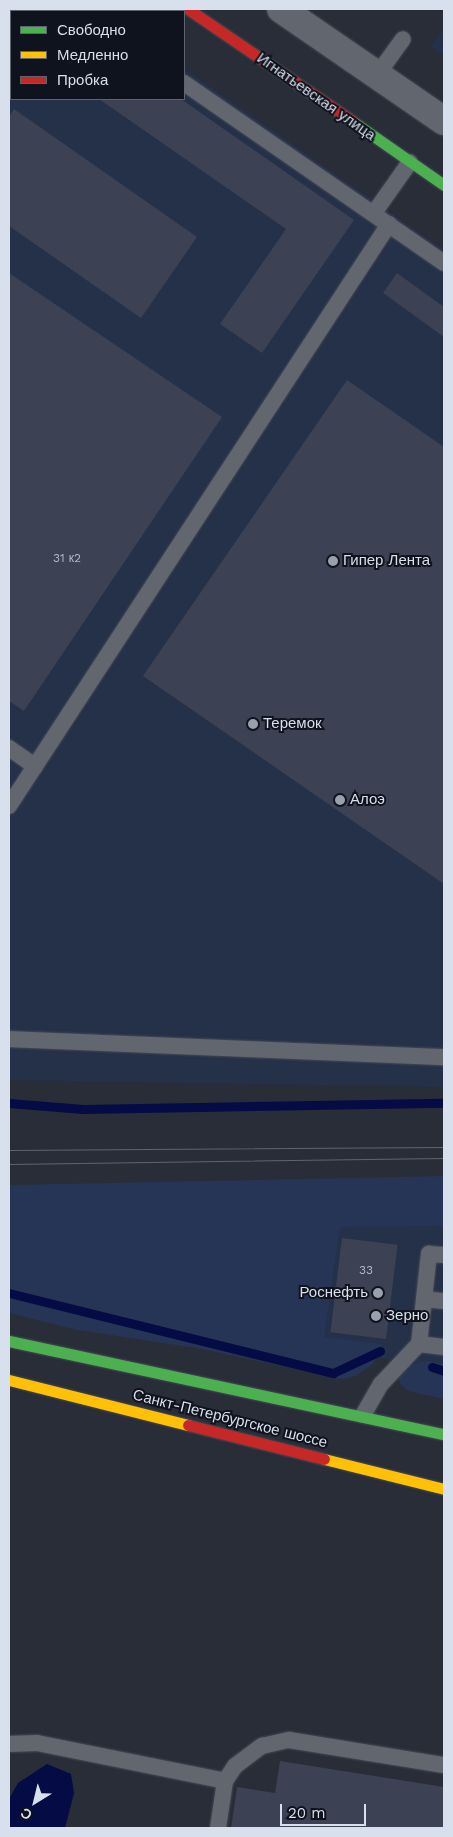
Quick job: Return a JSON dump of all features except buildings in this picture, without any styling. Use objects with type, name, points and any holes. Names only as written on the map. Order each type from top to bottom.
[{"type":"main road","name":"Игнатьевская улица","points":[[188,9],[444,185]]},
{"type":"main road","name":"Санкт-Петербургское шоссе","points":[[9,1341],[444,1434]]},
{"type":"main road","name":"Санкт-Петербургское шоссе","points":[[9,1380],[444,1488]]},
{"type":"street","points":[[281,9],[444,121]]},
{"type":"lane","points":[[377,75],[403,39]]},
{"type":"lane","points":[[185,84],[444,263]]},
{"type":"lane","points":[[374,213],[410,162]]},
{"type":"lane","points":[[9,806],[389,224]]},
{"type":"lane","points":[[9,748],[35,766]]},
{"type":"lane","points":[[9,1039],[444,1057]]},
{"type":"lane","points":[[362,1415],[381,1384],[419,1344],[429,1254],[444,1255]]},
{"type":"lane","points":[[424,1299],[444,1301]]},
{"type":"lane","points":[[419,1344],[444,1347]]},
{"type":"lane","points":[[218,1828],[225,1781],[235,1766],[262,1746],[289,1740],[444,1765]]},
{"type":"lane","points":[[9,1744],[37,1743],[225,1781]]},
{"type":"shaded area","points":[[9,9],[56,10],[10,10],[10,100],[185,100],[185,69],[444,250],[444,1087],[9,1080]]},
{"type":"shaded area","points":[[444,27],[444,56],[431,46]]},
{"type":"shaded area","points":[[444,1176],[444,1226],[340,1227],[324,1337],[383,1344],[373,1364],[356,1376],[342,1379],[202,1349],[78,1330],[9,1313],[9,1185]]},
{"type":"shaded area","points":[[444,1220],[444,1367],[311,1349],[326,1221]]},
{"type":"shaded area","points":[[427,1361],[444,1364],[444,1399],[408,1391],[400,1384],[398,1376],[408,1365]]},
{"type":"shaded area","points":[[47,1764],[71,1774],[74,1793],[65,1828],[9,1828],[9,1799],[18,1783]]},
{"type":"waterway","points":[[9,1103],[83,1109],[444,1103]]},
{"type":"waterway","points":[[9,1293],[333,1373],[380,1351]]},
{"type":"waterway","points":[[432,1367],[444,1371]]},
{"type":"tram line","points":[[9,1150],[444,1147]]},
{"type":"tram line","points":[[9,1164],[444,1158]]},
{"type":"traffic: fast","points":[[352,121],[444,185]]},
{"type":"traffic: fast","points":[[9,1341],[444,1434]]},
{"type":"traffic: slow","points":[[9,1380],[188,1425]]},
{"type":"traffic: slow","points":[[324,1459],[444,1489]]},
{"type":"traffic: jam","points":[[188,9],[352,121]]},
{"type":"traffic: jam","points":[[188,1425],[324,1459]]},
{"type":"place","name":"Гипер Лента","points":[[333,561]]},
{"type":"place","name":"Теремок","points":[[253,724]]},
{"type":"place","name":"Алоэ","points":[[340,800]]},
{"type":"place","name":"Роснефть","points":[[378,1293]]},
{"type":"place","name":"Зерно","points":[[376,1316]]}]
